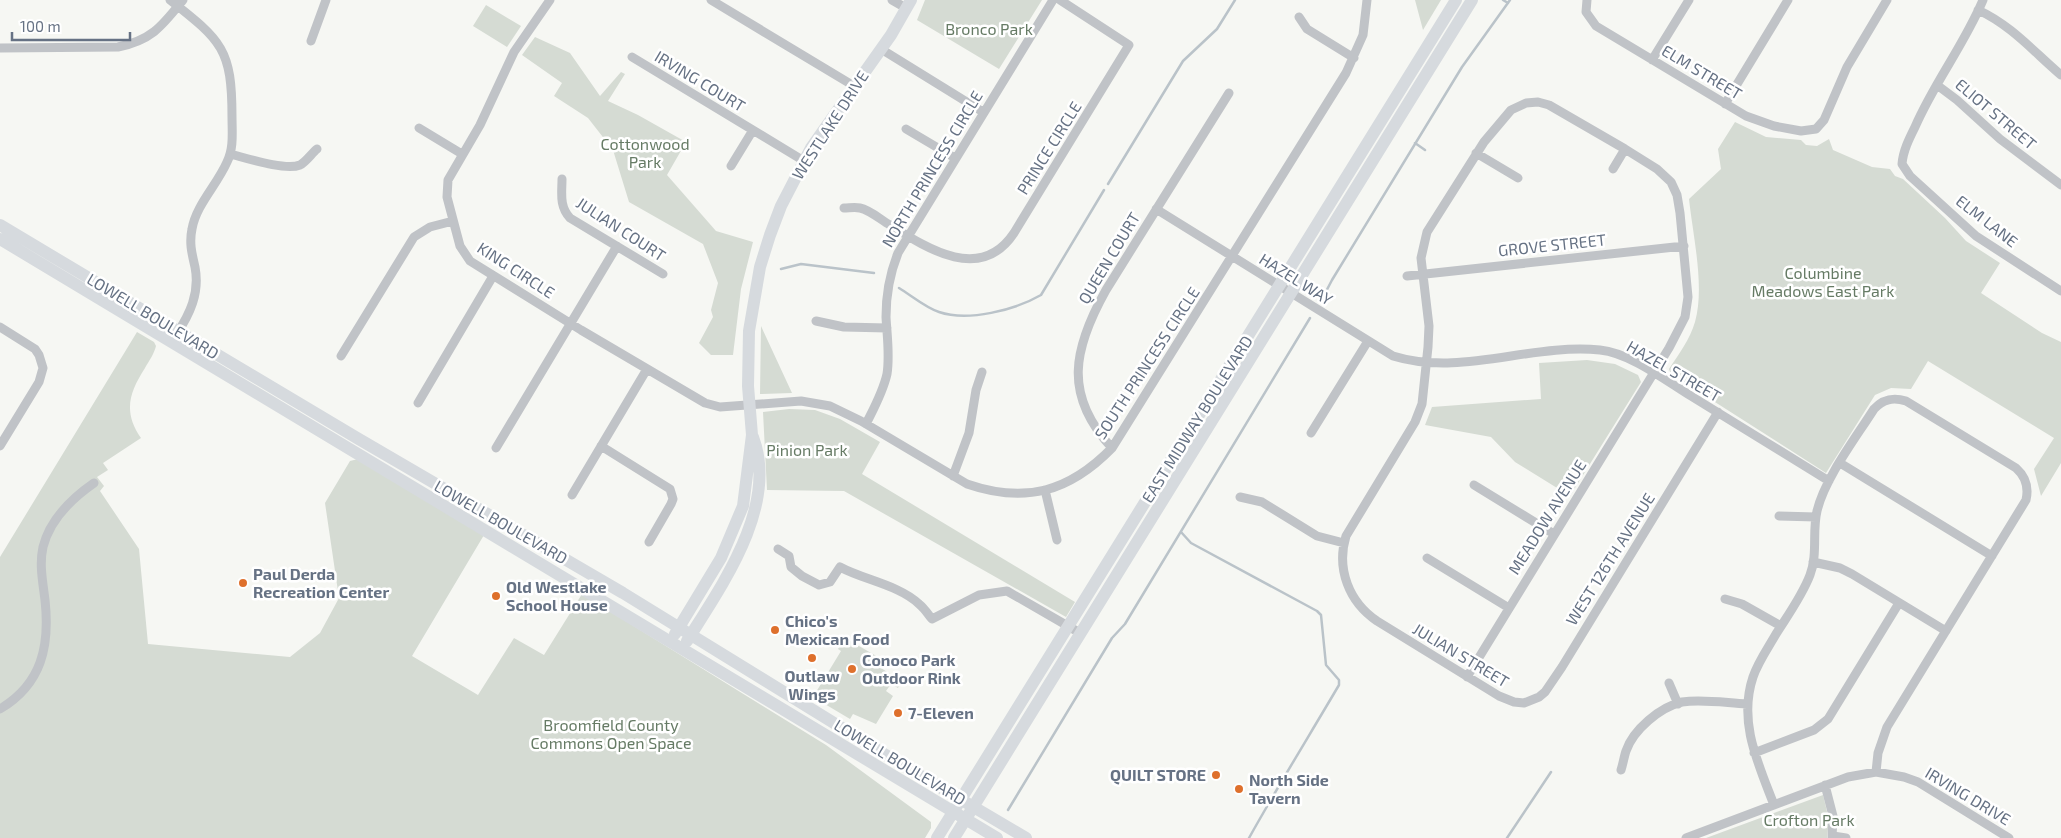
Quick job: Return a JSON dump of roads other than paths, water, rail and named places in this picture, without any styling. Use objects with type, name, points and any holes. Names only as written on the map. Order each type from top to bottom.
[{"type":"main road","name":"EAST MIDWAY BOULEVARD","points":[[937,838],[1456,0]]},
{"type":"main road","name":"EAST MIDWAY BOULEVARD","points":[[954,838],[1472,0]]},
{"type":"main road","name":"WESTLAKE DRIVE","points":[[670,643],[721,558],[738,520],[747,485],[752,435],[749,404],[749,331],[760,267],[781,206],[804,161],[881,49],[909,4]]},
{"type":"main road","name":"LOWELL BOULEVARD","points":[[0,225],[352,450],[997,838]]},
{"type":"main road","name":"LOWELL BOULEVARD","points":[[0,239],[409,468],[623,592],[762,679],[1026,838]]},
{"type":"main road","name":"WESTLAKE DRIVE","points":[[682,650],[734,564],[748,533],[760,484],[759,454],[752,435]]},
{"type":"main road","points":[[352,450],[357,444],[362,445],[391,462],[409,468]]},
{"type":"main road","points":[[710,667],[752,682],[759,683],[762,679]]},
{"type":"street","points":[[170,0],[181,3],[212,35],[222,49],[228,63],[232,91],[230,154],[194,220],[191,237],[196,290],[191,308],[175,336]]},
{"type":"street","points":[[311,42],[326,0]]},
{"type":"street","name":"KING CIRCLE","points":[[550,0],[514,52],[480,124],[446,186],[453,221],[464,255],[474,264],[570,323],[713,406],[749,404]]},
{"type":"street","points":[[711,0],[854,86]]},
{"type":"street","points":[[892,0],[909,4]]},
{"type":"street","name":"NORTH PRINCESS CIRCLE","points":[[866,424],[880,395],[886,376],[886,302],[898,252],[1053,0]]},
{"type":"street","name":"PRINCE CIRCLE","points":[[907,236],[937,252],[978,259],[995,254],[1008,242],[1014,233],[1129,45],[1060,0]]},
{"type":"street","name":"SOUTH PRINCESS CIRCLE","points":[[749,404],[807,401],[830,406],[866,424],[967,484],[994,492],[1018,494],[1045,490],[1069,482],[1083,473],[1112,448],[1354,58],[1363,35],[1367,0]]},
{"type":"street","points":[[1576,15],[1586,12],[1587,0]]},
{"type":"street","points":[[1652,60],[1689,0]]},
{"type":"street","points":[[1725,104],[1788,0]]},
{"type":"street","name":"ELM STREET","points":[[1586,12],[1589,20],[1596,26],[1746,116],[1767,125],[1816,133],[1824,120],[1847,66],[1887,0]]},
{"type":"street","points":[[1937,85],[1962,44],[1983,0]]},
{"type":"street","points":[[0,48],[118,47],[132,44],[149,37],[158,30],[181,3]]},
{"type":"street","points":[[1978,10],[1991,16],[2011,30],[2061,75]]},
{"type":"street","points":[[1299,17],[1307,29],[1354,58]]},
{"type":"street","points":[[881,49],[983,112]]},
{"type":"street","name":"IRVING COURT","points":[[632,57],[804,161]]},
{"type":"street","name":"ELM LANE","points":[[1937,85],[1920,114],[1905,148],[1903,165],[1910,176],[1976,236],[2061,291]]},
{"type":"street","name":"ELIOT STREET","points":[[1937,85],[1957,100],[2000,139],[2061,185]]},
{"type":"street","name":"QUEEN COURT","points":[[1112,448],[1090,421],[1079,392],[1081,350],[1094,312],[1229,93]]},
{"type":"street","name":"MEADOW AVENUE","points":[[1467,677],[1681,328],[1688,297],[1678,194],[1672,182],[1657,169],[1549,105],[1531,102],[1511,110],[1476,153]]},
{"type":"street","points":[[419,128],[462,154]]},
{"type":"street","points":[[906,129],[955,158]]},
{"type":"street","name":"IRVING COURT","points":[[731,166],[753,130]]},
{"type":"street","points":[[230,154],[268,164],[300,165],[317,149]]},
{"type":"street","points":[[1613,169],[1625,149]]},
{"type":"street","points":[[1240,497],[1262,502],[1317,536],[1344,544],[1362,508],[1420,413],[1429,326],[1422,258],[1427,232],[1476,153],[1518,178]]},
{"type":"street","name":"JULIAN COURT","points":[[562,179],[562,202],[570,218],[663,274]]},
{"type":"street","points":[[844,208],[861,208],[907,236]]},
{"type":"street","name":"HAZEL WAY","points":[[1156,209],[1290,294],[1393,356],[1426,362]]},
{"type":"street","points":[[341,356],[414,237],[430,227],[453,221]]},
{"type":"street","points":[[496,448],[617,246]]},
{"type":"street","name":"GROVE STREET","points":[[1407,276],[1684,246]]},
{"type":"street","points":[[418,403],[493,276]]},
{"type":"street","points":[[816,321],[844,327],[887,328]]},
{"type":"street","points":[[0,327],[35,349],[47,360],[39,382],[0,446]]},
{"type":"street","points":[[1312,433],[1368,341]]},
{"type":"street","name":"HAZEL STREET","points":[[1426,362],[1443,363],[1586,349],[1606,351],[1626,358],[1654,374],[1829,481]]},
{"type":"street","points":[[572,495],[647,369]]},
{"type":"street","points":[[953,476],[967,439],[976,390],[982,372]]},
{"type":"street","points":[[1774,805],[1754,753],[1749,734],[1748,704],[1753,676],[1805,587],[1814,562],[1816,517],[1820,500],[1829,481],[1874,409],[1885,400],[1899,399],[1906,400],[2016,468],[2022,473],[2027,485],[2026,500],[1887,727],[1878,753],[1876,772]]},
{"type":"street","name":"WEST 126TH AVENUE","points":[[1514,702],[1524,703],[1535,700],[1549,687],[1718,412]]},
{"type":"street","points":[[601,446],[670,489],[673,498],[671,504],[649,542]]},
{"type":"street","points":[[1840,463],[1992,556]]},
{"type":"street","points":[[0,709],[13,700],[26,687],[36,672],[43,655],[47,627],[41,566],[43,549],[48,533],[55,520],[68,504],[94,483]]},
{"type":"street","points":[[1474,485],[1554,534]]},
{"type":"street","points":[[1045,490],[1057,540]]},
{"type":"street","points":[[1779,516],[1816,517]]},
{"type":"street","name":"JULIAN STREET","points":[[1344,544],[1344,571],[1348,590],[1369,616],[1499,696],[1514,702]]},
{"type":"street","points":[[778,549],[789,556],[791,567],[819,585],[830,582],[840,567],[853,574],[891,587],[918,603],[932,619],[979,595],[1007,591],[1080,633]]},
{"type":"street","points":[[1427,558],[1509,608]]},
{"type":"street","points":[[1814,562],[1840,568],[1852,574],[1946,631]]},
{"type":"street","points":[[1725,599],[1742,604],[1781,626]]},
{"type":"street","points":[[1754,753],[1814,730],[1828,719],[1899,603]]},
{"type":"street","points":[[1669,683],[1678,704]]},
{"type":"street","points":[[1621,770],[1626,750],[1643,726],[1661,711],[1678,704],[1695,701],[1748,704]]},
{"type":"street","name":"IRVING DRIVE","points":[[1686,838],[1848,777],[1876,772],[1902,776],[1918,782],[2009,838]]},
{"type":"street","points":[[1825,785],[1833,816],[1832,837],[1846,838]]},
{"type":"waterway","points":[[1108,184],[1183,61],[1217,29],[1235,0]]},
{"type":"waterway","points":[[1503,0],[1508,3]]},
{"type":"waterway","points":[[1321,301],[1462,67],[1510,0]]},
{"type":"waterway","points":[[1415,143],[1425,150]]},
{"type":"waterway","points":[[899,288],[929,308],[951,315],[964,316],[1005,310],[1041,295],[1104,190]]},
{"type":"waterway","points":[[781,269],[801,264],[874,273]]},
{"type":"waterway","points":[[1008,810],[1112,638],[1125,624],[1310,318]]},
{"type":"waterway","points":[[1181,532],[1191,543],[1317,611],[1321,615],[1326,665],[1339,680],[1339,685],[1249,838]]},
{"type":"waterway","points":[[1507,838],[1551,772]]},
{"type":"place","name":"Paul Derda Recreation Center","points":[[243,583]]},
{"type":"place","name":"Old Westlake School House","points":[[496,596]]},
{"type":"place","name":"Chico's Mexican Food","points":[[775,630]]},
{"type":"place","name":"Outlaw Wings","points":[[812,658]]},
{"type":"place","name":"Conoco Park Outdoor Rink","points":[[852,669]]},
{"type":"place","name":"7-Eleven","points":[[898,713]]},
{"type":"place","name":"QUILT STORE","points":[[1216,775]]},
{"type":"place","name":"North Side Tavern","points":[[1239,789]]},
{"type":"park label","name":"Bronco Park","points":[[989,29]]},
{"type":"park label","name":"Cottonwood Park","points":[[645,153]]},
{"type":"park label","name":"Columbine Meadows East Park","points":[[1823,282]]},
{"type":"park label","name":"Pinion Park","points":[[807,450]]},
{"type":"park label","name":"Broomfield County Commons Open Space","points":[[611,734]]},
{"type":"park label","name":"Crofton Park","points":[[1809,820]]}]
